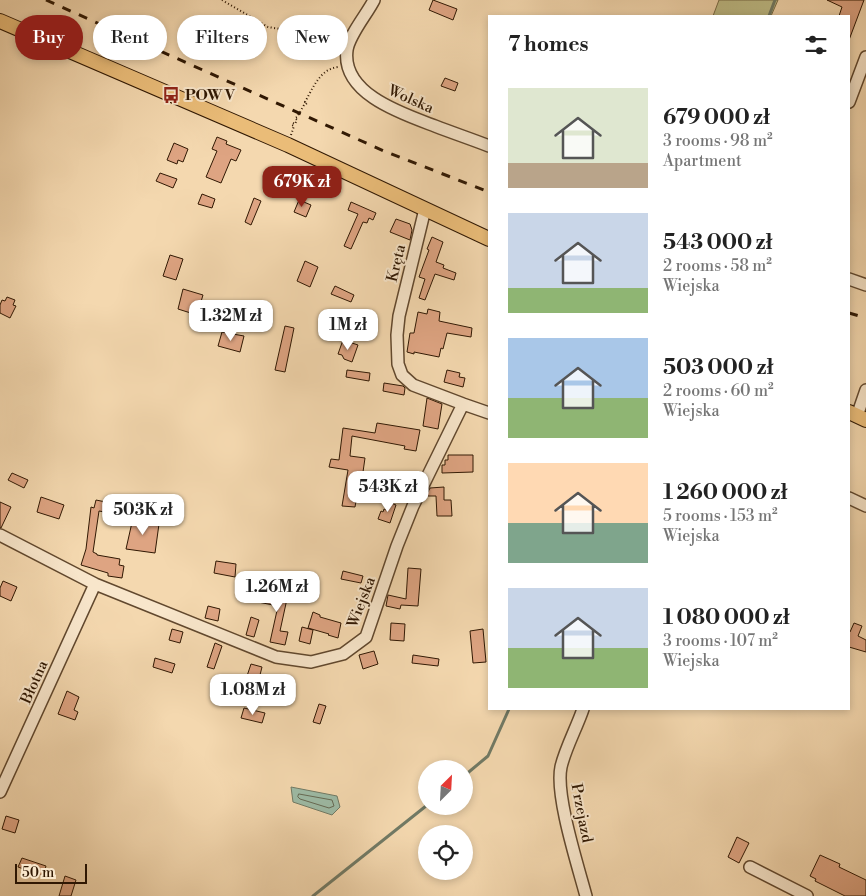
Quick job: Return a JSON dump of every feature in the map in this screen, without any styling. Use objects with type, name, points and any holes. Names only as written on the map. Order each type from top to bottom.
[{"type":"main road","points":[[0,21],[288,145],[488,239]]},
{"type":"street","points":[[348,64],[347,48],[351,38],[374,0]]},
{"type":"street","points":[[850,99],[866,57]]},
{"type":"street","name":"Wolska","points":[[348,64],[361,88],[386,107],[488,146]]},
{"type":"street","name":"Kręta","points":[[425,209],[399,316],[397,335],[398,364],[402,375],[412,384],[463,404]]},
{"type":"street","points":[[850,279],[866,285]]},
{"type":"street","points":[[857,416],[866,390]]},
{"type":"street","points":[[463,404],[488,413]]},
{"type":"street","name":"Wiejska","points":[[0,535],[94,584],[276,657],[311,662],[343,654],[366,636],[413,506],[463,404]]},
{"type":"street","points":[[850,498],[866,506]]},
{"type":"street","name":"Błotna","points":[[0,792],[94,584]]},
{"type":"street","name":"Przejazd","points":[[583,710],[561,767],[560,786],[586,896]]},
{"type":"street","points":[[750,867],[806,896]]},
{"type":"path","points":[[222,0],[268,26],[280,29],[348,64]]},
{"type":"path","points":[[290,140],[294,126],[292,125],[297,120],[295,118],[304,105],[306,105],[307,103],[304,102],[323,74],[333,67],[348,64]]},
{"type":"shaded area","points":[[719,0],[778,0],[771,15],[713,15]]},
{"type":"water","points":[[291,787],[337,796],[340,807],[332,815],[293,802]]},
{"type":"building","points":[[433,0],[457,9],[453,20],[429,10]]},
{"type":"building","points":[[827,0],[864,0],[850,37],[850,15],[839,15],[842,7]]},
{"type":"building","points":[[445,78],[458,83],[455,91],[441,86]]},
{"type":"building","points":[[217,137],[227,141],[226,144],[241,150],[236,161],[231,159],[221,183],[206,177],[217,151],[212,149]]},
{"type":"building","points":[[174,143],[188,149],[183,162],[178,160],[177,164],[167,160]]},
{"type":"building","points":[[160,173],[177,179],[173,188],[156,181]]},
{"type":"building","points":[[202,194],[215,199],[212,208],[198,204]]},
{"type":"building","points":[[254,198],[261,201],[251,225],[245,222]]},
{"type":"building","points":[[299,200],[311,205],[306,217],[294,212]]},
{"type":"building","points":[[351,202],[376,213],[373,220],[369,218],[367,223],[363,222],[351,249],[344,246],[358,214],[348,210]]},
{"type":"building","points":[[396,219],[410,224],[412,230],[410,240],[390,232]]},
{"type":"building","points":[[432,237],[443,242],[436,262],[444,265],[443,268],[456,273],[454,280],[435,274],[425,300],[419,298],[425,279],[419,277]]},
{"type":"building","points":[[170,255],[183,259],[176,280],[163,276]]},
{"type":"building","points":[[305,261],[318,267],[310,287],[297,281]]},
{"type":"building","points":[[335,286],[354,295],[351,302],[331,294]]},
{"type":"building","points":[[183,289],[203,295],[197,315],[178,309]]},
{"type":"building","points":[[7,297],[15,300],[13,305],[16,306],[10,318],[0,313],[2,300],[5,301]]},
{"type":"building","points":[[428,309],[440,312],[439,321],[472,328],[471,337],[447,333],[439,357],[407,352],[410,333],[414,333],[418,312],[427,314]]},
{"type":"building","points":[[331,310],[345,315],[342,323],[328,319]]},
{"type":"building","points":[[285,326],[294,328],[285,372],[275,370]]},
{"type":"building","points":[[222,332],[244,336],[240,352],[218,346]]},
{"type":"building","points":[[343,340],[358,345],[352,362],[338,354]]},
{"type":"building","points":[[347,370],[370,373],[369,381],[346,377]]},
{"type":"building","points":[[447,370],[460,373],[459,377],[465,378],[463,387],[444,382]]},
{"type":"building","points":[[384,383],[403,386],[405,388],[404,395],[383,391]]},
{"type":"building","points":[[427,398],[442,404],[438,429],[423,426]]},
{"type":"building","points":[[377,423],[420,430],[416,451],[404,449],[405,446],[352,436],[350,456],[365,458],[363,472],[361,472],[355,507],[342,506],[348,470],[329,467],[331,459],[339,460],[343,428],[375,433]]},
{"type":"building","points":[[448,455],[473,455],[473,472],[442,473],[442,465],[445,465],[445,460],[448,460]]},
{"type":"building","points":[[12,473],[28,480],[24,488],[8,480]]},
{"type":"building","points":[[444,487],[444,500],[451,500],[452,516],[437,516],[436,496],[426,496],[430,488]]},
{"type":"building","points":[[41,497],[64,505],[59,519],[37,512]]},
{"type":"building","points":[[96,500],[130,507],[128,516],[99,511],[93,552],[97,555],[120,559],[119,565],[124,566],[122,578],[108,576],[108,573],[81,565],[86,549],[91,507],[94,508]]},
{"type":"building","points":[[0,502],[11,507],[1,528],[0,528]]},
{"type":"building","points":[[389,502],[396,505],[390,523],[378,519],[381,511],[386,510]]},
{"type":"building","points":[[133,518],[159,524],[155,553],[126,549]]},
{"type":"building","points":[[216,561],[236,564],[235,577],[214,573]]},
{"type":"building","points":[[408,568],[421,569],[418,606],[401,605],[400,609],[386,606],[388,595],[406,599]]},
{"type":"building","points":[[343,571],[363,576],[361,583],[341,579]]},
{"type":"building","points":[[3,581],[17,587],[11,601],[0,596],[0,588]]},
{"type":"building","points":[[282,583],[290,585],[280,631],[288,632],[285,645],[270,642],[278,606],[253,601],[255,594],[279,599]]},
{"type":"building","points":[[208,606],[220,609],[218,621],[205,618]]},
{"type":"building","points":[[313,612],[320,615],[320,617],[341,623],[338,638],[308,628]]},
{"type":"building","points":[[251,617],[259,620],[254,637],[246,635]]},
{"type":"building","points":[[391,623],[405,624],[404,641],[390,640]]},
{"type":"building","points":[[854,623],[862,626],[858,636],[866,640],[866,652],[850,647],[850,632]]},
{"type":"building","points":[[302,627],[313,630],[310,644],[299,641]]},
{"type":"building","points":[[172,629],[183,632],[180,643],[169,640]]},
{"type":"building","points":[[483,629],[486,662],[473,663],[470,631]]},
{"type":"building","points":[[215,643],[222,646],[214,669],[207,667]]},
{"type":"building","points":[[374,651],[378,664],[363,669],[359,655]]},
{"type":"building","points":[[413,655],[439,659],[438,666],[412,663]]},
{"type":"building","points":[[155,658],[175,664],[172,673],[153,667]]},
{"type":"building","points":[[251,664],[262,667],[259,679],[247,676]]},
{"type":"building","points":[[67,691],[79,697],[74,710],[78,712],[75,720],[58,714]]},
{"type":"building","points":[[319,704],[326,706],[320,724],[313,722]]},
{"type":"building","points":[[244,708],[265,713],[262,723],[241,718]]},
{"type":"building","points":[[6,816],[19,820],[15,833],[2,829]]},
{"type":"building","points":[[737,837],[749,843],[739,863],[728,857]]},
{"type":"building","points":[[820,855],[840,864],[839,867],[866,880],[866,896],[845,896],[815,881],[816,879],[810,876]]},
{"type":"building","points":[[22,858],[46,866],[43,876],[18,867]]},
{"type":"building","points":[[65,876],[76,880],[71,896],[59,896]]},
{"type":"waterway","points":[[769,15],[775,0]]},
{"type":"waterway","points":[[473,768],[488,756],[509,710]]},
{"type":"waterway","points":[[313,896],[418,812]]},
{"type":"railway","points":[[46,0],[384,151],[488,192]]},
{"type":"railway","points":[[850,313],[866,318]]},
{"type":"place","name":"POW V","points":[[171,95]]}]
